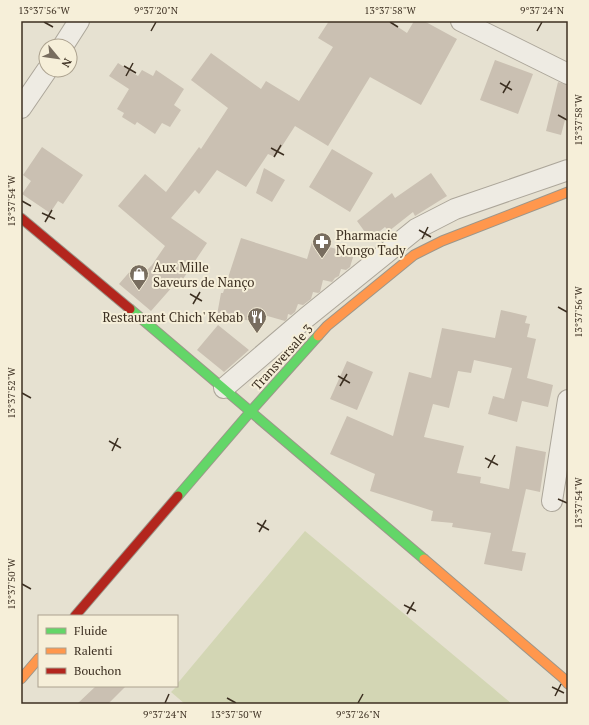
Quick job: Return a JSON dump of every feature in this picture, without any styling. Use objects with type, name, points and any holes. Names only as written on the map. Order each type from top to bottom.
[{"type":"street","points":[[68,38],[79,21]]},
{"type":"street","points":[[461,21],[568,74]]},
{"type":"street","points":[[21,108],[42,78]]},
{"type":"street","points":[[224,388],[307,317],[416,229],[455,209],[568,170]]},
{"type":"street","name":"Transversale 3","points":[[76,615],[251,411],[327,326],[414,255],[442,241],[568,192]]},
{"type":"street","points":[[21,218],[566,678]]},
{"type":"street","points":[[552,501],[568,400]]},
{"type":"street","points":[[21,679],[38,659]]},
{"type":"green space","points":[[305,531],[512,704],[185,704],[171,692],[178,687],[178,683]]},
{"type":"building","points":[[329,21],[389,21],[407,33],[414,21],[424,21],[457,39],[421,105],[370,77],[328,146],[295,126],[275,157],[268,154],[246,187],[217,170],[199,194],[195,190],[171,218],[207,243],[183,279],[181,277],[151,311],[119,284],[132,269],[141,276],[152,265],[165,246],[118,206],[145,174],[166,192],[199,147],[201,149],[228,108],[191,80],[211,53],[261,89],[266,81],[299,101],[333,47],[318,38]]},
{"type":"building","points":[[495,60],[533,74],[518,114],[480,100]]},
{"type":"building","points":[[118,63],[138,76],[142,70],[153,76],[156,70],[184,89],[174,105],[181,110],[170,127],[162,123],[155,134],[137,122],[135,125],[122,117],[124,113],[117,109],[129,89],[109,76]]},
{"type":"building","points":[[558,82],[568,85],[568,109],[561,135],[546,131]]},
{"type":"building","points":[[42,147],[83,175],[63,204],[58,201],[50,213],[22,194],[31,181],[23,175]]},
{"type":"building","points":[[332,149],[373,173],[350,212],[309,187]]},
{"type":"building","points":[[264,168],[285,180],[272,202],[256,193]]},
{"type":"building","points":[[431,173],[447,196],[415,216],[413,212],[389,231],[385,227],[370,239],[357,221],[392,193],[395,198]]},
{"type":"building","points":[[241,238],[307,259],[312,242],[354,254],[350,267],[346,270],[341,269],[339,276],[332,282],[323,280],[320,292],[313,292],[311,299],[303,305],[298,304],[295,312],[291,315],[288,314],[285,321],[264,315],[263,323],[217,315],[221,293],[223,293]]},
{"type":"building","points":[[501,310],[527,316],[525,323],[530,324],[527,337],[536,339],[527,378],[553,385],[548,407],[522,401],[517,422],[488,414],[493,396],[504,399],[512,368],[474,360],[471,373],[458,371],[449,408],[433,404],[424,437],[464,446],[457,473],[481,477],[480,483],[509,489],[516,446],[546,452],[540,492],[526,489],[512,551],[526,553],[522,571],[484,564],[491,533],[452,527],[453,523],[431,521],[433,511],[370,491],[375,474],[330,454],[347,416],[393,436],[409,372],[431,378],[442,328],[495,338]]},
{"type":"building","points":[[218,325],[249,350],[224,372],[197,350]]},
{"type":"building","points":[[347,361],[373,372],[357,410],[330,399]]},
{"type":"building","points":[[95,687],[125,687],[108,704],[77,704]]},
{"type":"traffic: fast","points":[[130,309],[424,559]]},
{"type":"traffic: fast","points":[[178,496],[318,336]]},
{"type":"traffic: slow","points":[[318,336],[327,326],[414,255],[442,241],[568,192]]},
{"type":"traffic: slow","points":[[424,559],[563,678],[568,684]]},
{"type":"traffic: slow","points":[[21,679],[38,659]]},
{"type":"traffic: jam","points":[[21,218],[130,309]]},
{"type":"traffic: jam","points":[[76,615],[178,496]]},
{"type":"place","name":"Pharmacie Nongo Tady","points":[[322,259]]},
{"type":"place","name":"Aux Mille Saveurs de Nanço","points":[[139,291]]},
{"type":"place","name":"Restaurant Chich' Kebab","points":[[257,334]]}]
